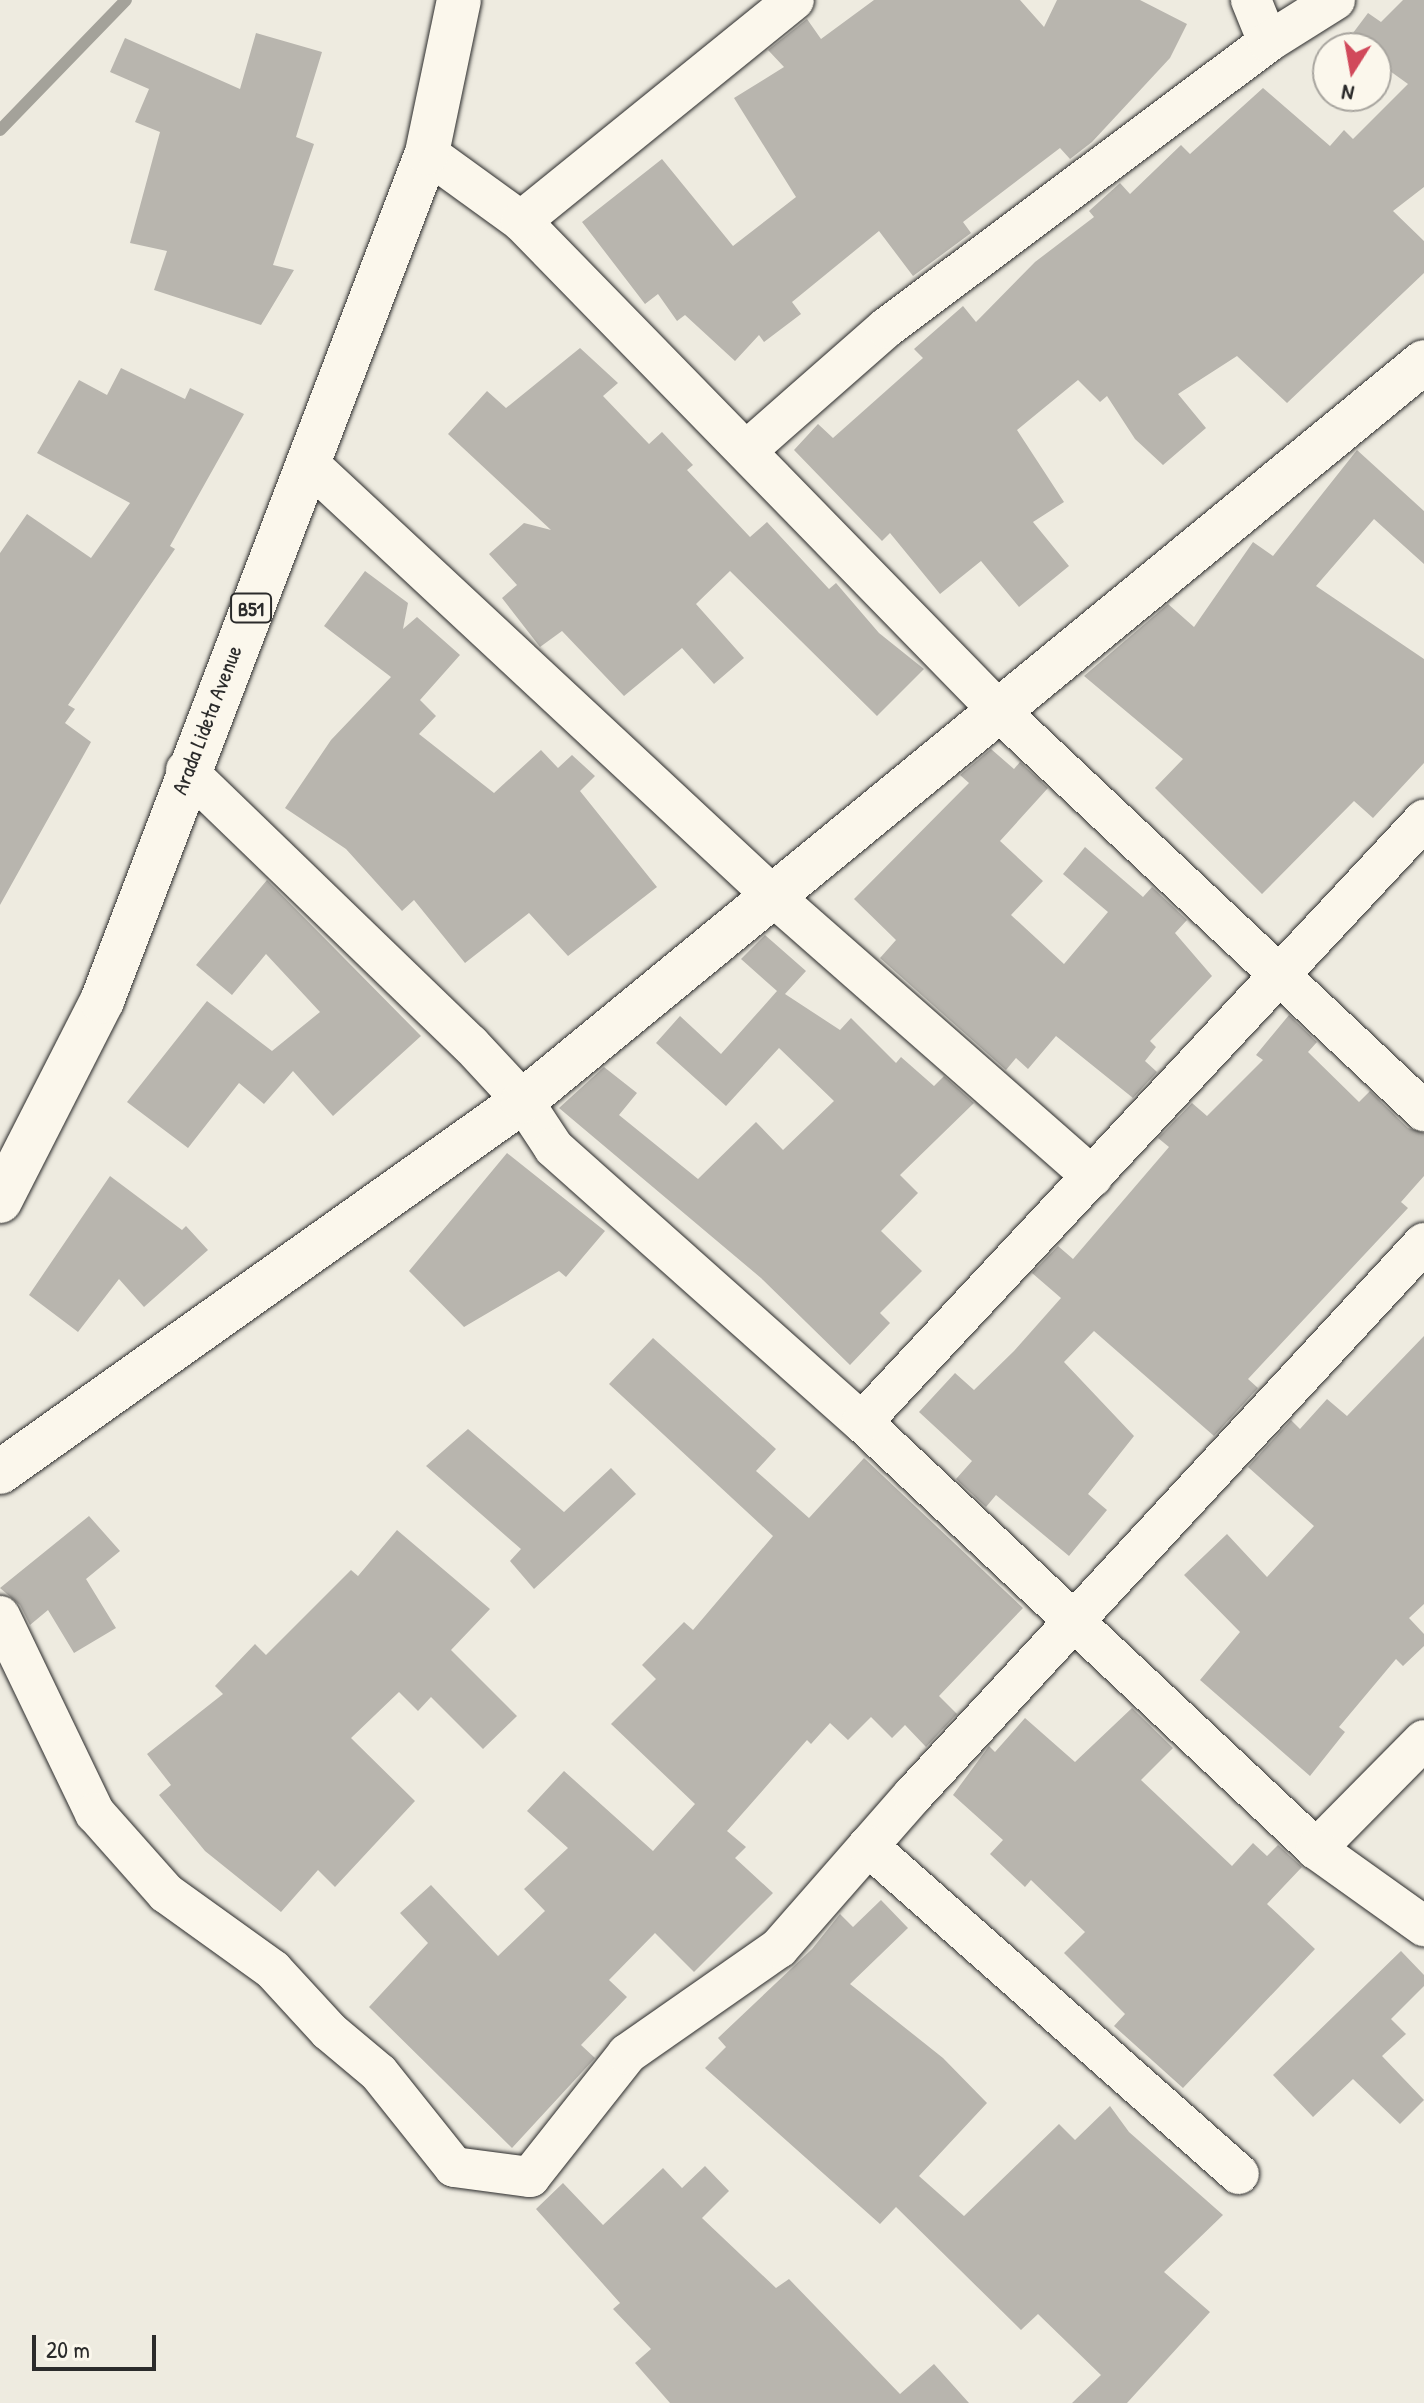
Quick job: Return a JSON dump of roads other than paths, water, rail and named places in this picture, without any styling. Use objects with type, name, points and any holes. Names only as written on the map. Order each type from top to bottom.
[{"type":"main road","name":"Arada Lideta Avenue","points":[[0,1201],[102,1001],[186,770],[427,153],[459,0]]},
{"type":"main road","points":[[0,1472],[523,1101],[1001,713],[1424,362]]},
{"type":"street","points":[[521,221],[794,0]]},
{"type":"street","points":[[1251,0],[1268,42]]},
{"type":"street","points":[[746,451],[886,328],[1268,42],[1335,0]]},
{"type":"street","points":[[427,153],[521,221],[1001,713],[1284,974],[1424,1111]]},
{"type":"street","points":[[308,463],[774,897],[1093,1177]]},
{"type":"street","points":[[186,770],[523,1101],[554,1148],[862,1422],[1316,1849],[1424,1926]]},
{"type":"street","points":[[862,1422],[1284,974],[1424,820]]},
{"type":"street","points":[[0,1616],[95,1813],[166,1893],[273,1970],[329,2031],[379,2073],[454,2167],[530,2177],[627,2054],[779,1948],[868,1846],[1424,1243]]},
{"type":"street","points":[[1316,1849],[1424,1740]]},
{"type":"street","points":[[868,1846],[1239,2174]]},
{"type":"waterway","points":[[0,130],[126,0]]}]
